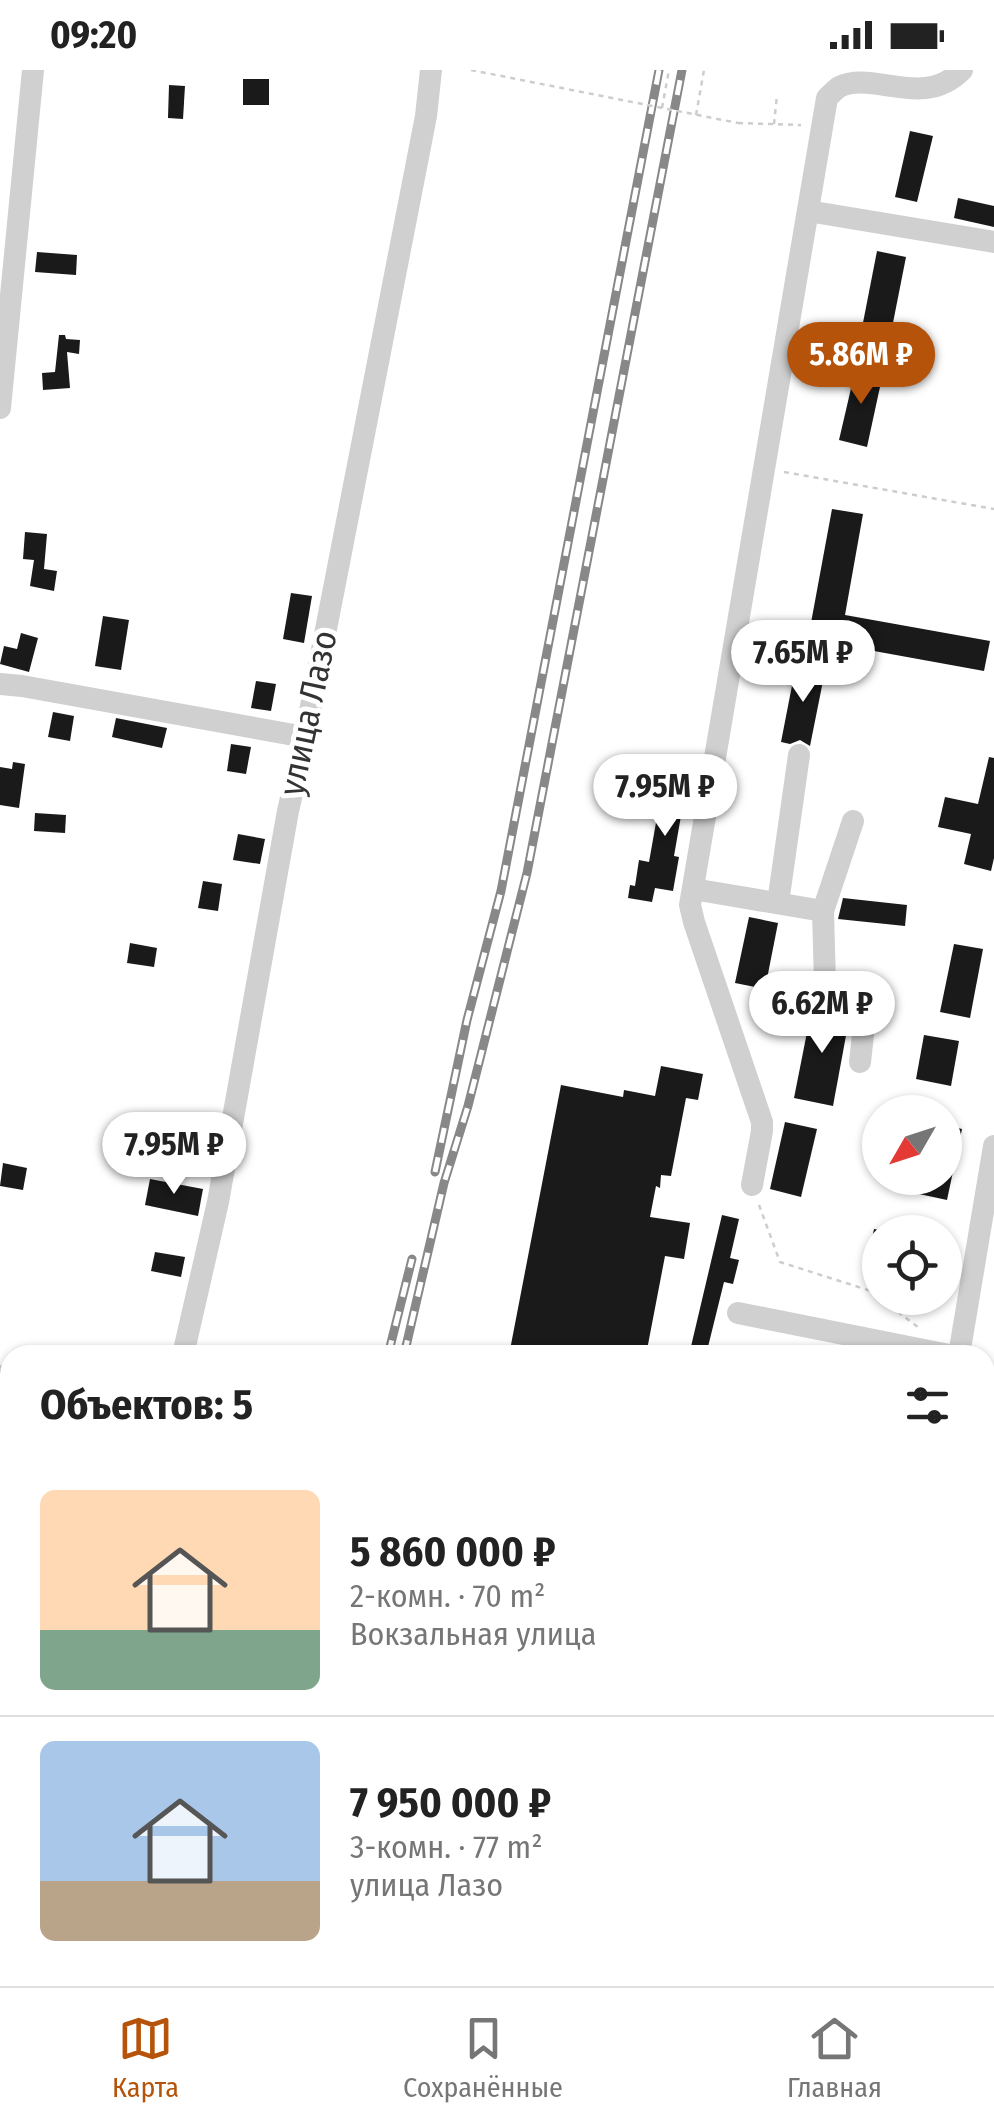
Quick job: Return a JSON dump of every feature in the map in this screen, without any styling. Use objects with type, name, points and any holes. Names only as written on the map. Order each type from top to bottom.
[{"type":"street","points":[[0,408],[33,70]]},
{"type":"street","name":"улица Лазо","points":[[185,1345],[218,1202],[288,810],[426,116],[430,70]]},
{"type":"street","points":[[752,1185],[762,1122],[690,905],[828,98],[841,84],[860,80],[926,88],[950,82],[962,70]]},
{"type":"street","points":[[808,211],[994,242]]},
{"type":"street","points":[[0,684],[304,737]]},
{"type":"street","points":[[778,904],[799,755]]},
{"type":"street","points":[[852,821],[823,911],[825,984],[867,998],[860,1062]]},
{"type":"street","points":[[693,889],[823,911]]},
{"type":"street","points":[[961,1345],[994,1146]]},
{"type":"street","points":[[738,1313],[899,1345]]},
{"type":"path","points":[[472,70],[738,123],[791,125]]},
{"type":"path","points":[[662,108],[669,70]]},
{"type":"path","points":[[696,114],[704,70]]},
{"type":"path","points":[[774,124],[777,96]]},
{"type":"path","points":[[764,468],[994,509]]},
{"type":"path","points":[[752,1185],[780,1262],[871,1291],[928,1334]]},
{"type":"building","points":[[243,79],[269,79],[269,105],[243,105]]},
{"type":"building","points":[[169,85],[185,86],[183,119],[168,118]]},
{"type":"building","points":[[910,131],[933,136],[917,202],[895,197]]},
{"type":"building","points":[[958,198],[994,206],[994,227],[954,218]]},
{"type":"building","points":[[877,251],[906,257],[890,338],[861,333]]},
{"type":"building","points":[[37,252],[77,255],[76,275],[35,272]]},
{"type":"building","points":[[59,335],[80,340],[79,354],[67,352],[70,388],[43,390],[42,373],[55,372]]},
{"type":"building","points":[[856,367],[883,373],[867,447],[839,440]]},
{"type":"building","points":[[832,509],[863,514],[845,615],[990,641],[984,671],[808,639]]},
{"type":"building","points":[[25,532],[47,534],[44,569],[57,571],[54,591],[30,586],[34,560],[23,559]]},
{"type":"building","points":[[291,593],[312,596],[304,643],[283,639]]},
{"type":"building","points":[[103,616],[129,620],[121,670],[95,666]]},
{"type":"building","points":[[21,633],[38,638],[29,672],[0,664],[4,646],[17,649]]},
{"type":"building","points":[[796,665],[825,671],[810,746],[800,740],[781,742]]},
{"type":"building","points":[[256,681],[276,684],[271,711],[251,708]]},
{"type":"building","points":[[53,712],[74,716],[70,741],[48,737]]},
{"type":"building","points":[[116,718],[167,728],[162,748],[112,737]]},
{"type":"building","points":[[231,744],[251,747],[246,774],[227,771]]},
{"type":"building","points":[[989,757],[994,758],[991,871],[964,864],[971,834],[938,827],[945,797],[978,804]]},
{"type":"building","points":[[13,762],[25,764],[19,808],[0,805],[0,767],[12,769]]},
{"type":"building","points":[[665,772],[696,778],[691,811],[682,810],[673,891],[655,888],[652,902],[628,898],[630,885],[635,886],[639,860],[649,862]]},
{"type":"building","points":[[35,813],[66,815],[65,833],[34,831]]},
{"type":"building","points":[[238,834],[265,839],[260,864],[233,860]]},
{"type":"building","points":[[203,881],[222,884],[218,911],[198,908]]},
{"type":"building","points":[[843,898],[907,905],[905,926],[838,919]]},
{"type":"building","points":[[749,917],[778,923],[765,989],[735,983]]},
{"type":"building","points":[[130,943],[157,948],[154,967],[127,963]]},
{"type":"building","points":[[954,944],[983,949],[970,1018],[940,1012]]},
{"type":"building","points":[[812,1007],[850,1014],[833,1106],[794,1098]]},
{"type":"building","points":[[924,1035],[959,1041],[951,1086],[916,1079]]},
{"type":"building","points":[[661,1066],[703,1074],[698,1100],[686,1098],[671,1176],[661,1175],[660,1188],[656,1186],[650,1217],[690,1223],[684,1259],[665,1256],[648,1345],[511,1345],[561,1085],[623,1097],[624,1090],[655,1096]]},
{"type":"building","points":[[785,1122],[817,1129],[801,1197],[770,1189]]},
{"type":"building","points":[[3,1163],[27,1168],[23,1190],[0,1186]]},
{"type":"building","points":[[150,1179],[203,1189],[198,1216],[145,1205]]},
{"type":"building","points":[[722,1215],[739,1219],[730,1258],[739,1260],[733,1284],[724,1282],[708,1345],[691,1345]]},
{"type":"building","points":[[155,1252],[185,1257],[181,1277],[151,1271]]},
{"type":"railway","points":[[435,1172],[467,1020],[501,891],[659,70]]},
{"type":"railway","points":[[406,1345],[444,1183],[468,1106],[527,873],[682,70]]},
{"type":"railway","points":[[390,1345],[412,1259]]}]
